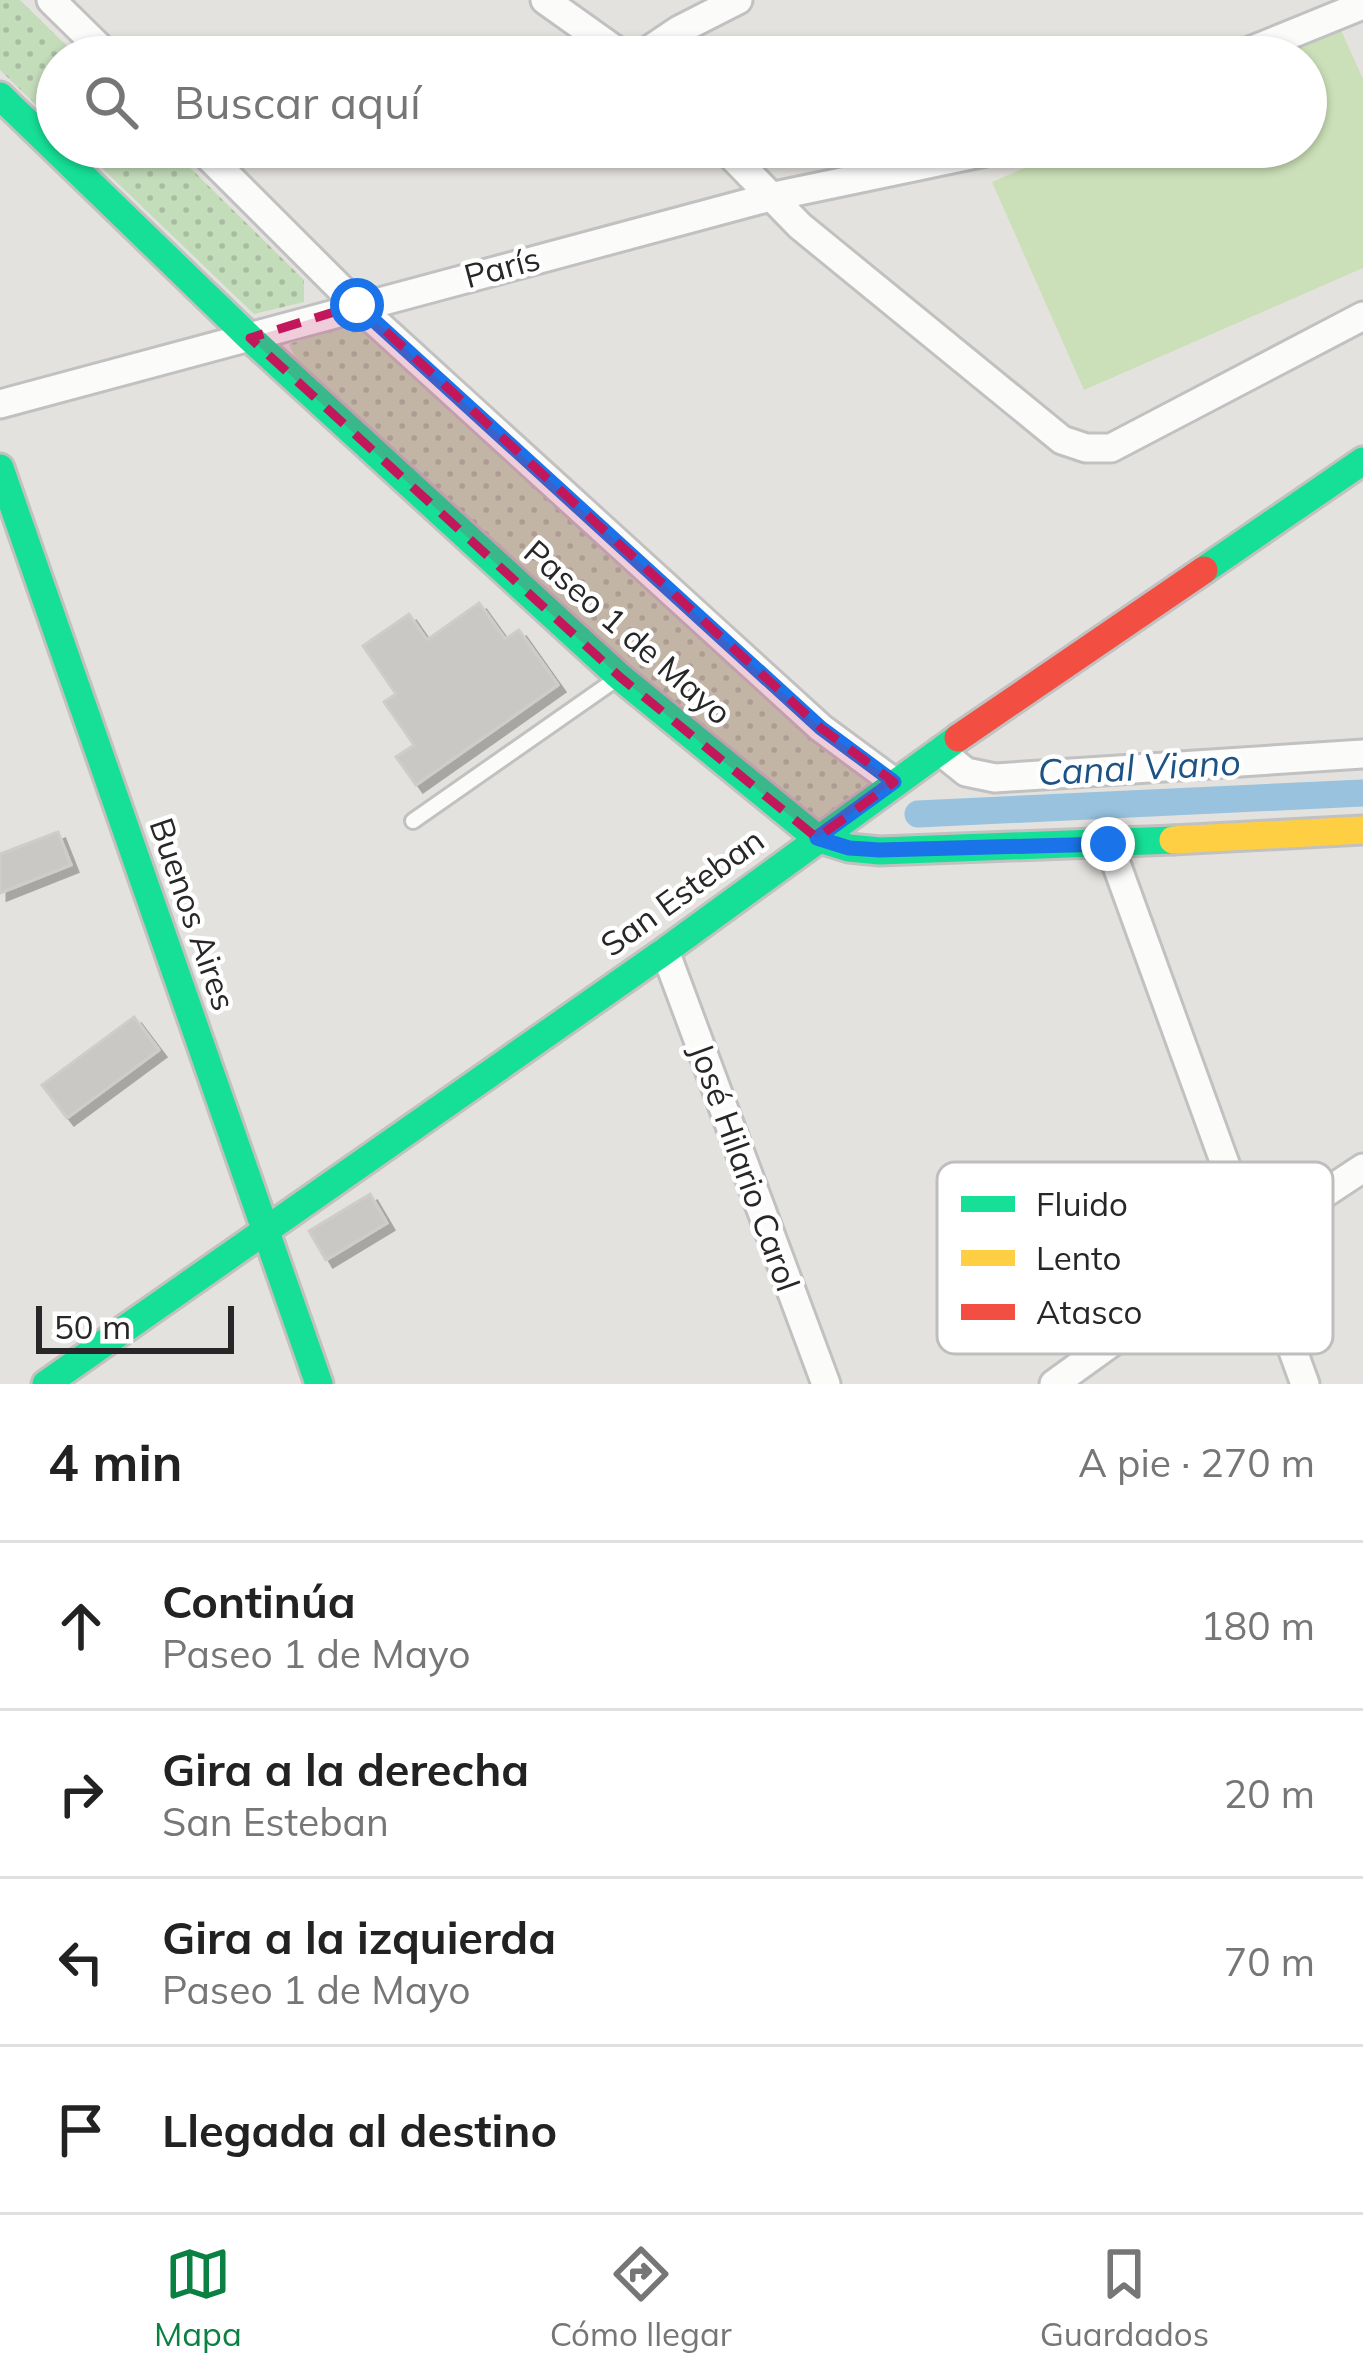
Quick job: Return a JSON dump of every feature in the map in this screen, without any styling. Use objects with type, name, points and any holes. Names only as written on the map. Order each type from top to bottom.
[{"type":"street","points":[[51,0],[88,36]]},
{"type":"street","points":[[545,0],[596,36]]},
{"type":"street","points":[[670,36],[737,0]]},
{"type":"street","points":[[1287,36],[1363,5]]},
{"type":"street","name":"Paseo 1 de Mayo","points":[[0,96],[36,131]]},
{"type":"street","name":"Paseo 1 de Mayo","points":[[74,168],[250,338],[620,677],[817,838],[849,848],[880,850],[1363,830]]},
{"type":"street","name":"Paseo 1 de Mayo","points":[[220,168],[357,305],[821,728],[894,782]]},
{"type":"street","points":[[743,168],[770,197],[1062,440],[1085,448],[1111,448],[1363,316]]},
{"type":"street","name":"París","points":[[0,404],[770,197],[909,168]]},
{"type":"street","name":"San Esteban","points":[[46,1384],[665,951],[894,782],[1363,460]]},
{"type":"street","name":"Buenos Aires","points":[[0,468],[319,1384]]},
{"type":"street","points":[[940,751],[966,772],[994,778],[1363,754]]},
{"type":"street","points":[[1108,844],[1222,1162]]},
{"type":"street","name":"José Hilario Carol","points":[[665,951],[826,1384]]},
{"type":"street","points":[[1333,1188],[1363,1168]]},
{"type":"street","points":[[1054,1384],[1096,1354]]},
{"type":"street","points":[[1294,1354],[1305,1384]]},
{"type":"lane","points":[[412,820],[620,677]]},
{"type":"highlighted area","points":[[357,305],[821,728],[894,782],[817,838],[620,677],[250,338]]},
{"type":"green space","points":[[0,0],[20,0],[57,36],[36,36],[36,105],[0,70]]},
{"type":"green space","points":[[1341,30],[1363,79],[1363,268],[1084,390],[992,182],[1024,168],[1327,168],[1327,36]]},
{"type":"green space","points":[[102,168],[190,168],[304,280],[304,302],[254,314]]},
{"type":"green space","points":[[364,321],[810,734],[869,782],[814,823],[620,665],[295,357],[289,344]]},
{"type":"building","points":[[479,603],[505,639],[519,630],[558,685],[416,785],[396,757],[414,745],[384,702],[396,694],[363,646],[409,614],[427,640]]},
{"type":"building","points":[[58,832],[71,865],[0,893],[0,854]]},
{"type":"building","points":[[134,1017],[159,1050],[67,1118],[42,1085]]},
{"type":"building","points":[[370,1194],[387,1223],[326,1260],[309,1231]]},
{"type":"waterway","name":"Canal Viano","points":[[918,814],[1363,793]]},
{"type":"traffic: fast","points":[[0,96],[36,131]]},
{"type":"traffic: fast","points":[[74,168],[250,338],[620,677],[817,838],[880,851],[1173,840]]},
{"type":"traffic: fast","points":[[1204,570],[1363,461]]},
{"type":"traffic: fast","points":[[0,468],[319,1384]]},
{"type":"traffic: fast","points":[[46,1384],[665,951],[958,738]]},
{"type":"traffic: slow","points":[[1173,840],[1363,830]]},
{"type":"traffic: jam","points":[[958,738],[1204,570]]},
{"type":"route","points":[[357,305],[821,728],[894,782],[817,838],[849,848],[880,850],[1108,844]]}]
